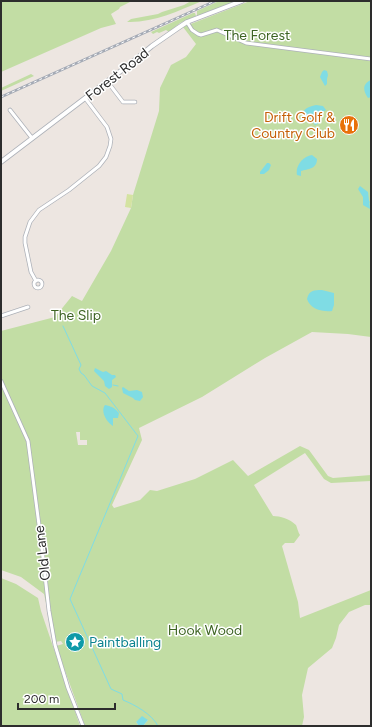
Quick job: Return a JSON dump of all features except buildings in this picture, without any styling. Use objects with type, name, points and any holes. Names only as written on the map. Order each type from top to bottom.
[{"type":"street","name":"Forest Road","points":[[1,162],[152,46],[187,22],[241,1]]},
{"type":"street","points":[[187,22],[192,30],[201,35],[217,30],[246,43],[371,60]]},
{"type":"street","points":[[107,81],[123,102],[135,102]]},
{"type":"street","points":[[36,281],[31,272],[25,243],[25,237],[30,222],[39,210],[69,190],[99,166],[106,157],[110,146],[110,136],[107,127],[85,98]]},
{"type":"street","points":[[10,110],[32,138]]},
{"type":"street","points":[[1,316],[28,307]]},
{"type":"street","name":"Old Lane","points":[[1,381],[28,441],[49,612],[55,645],[68,688],[83,726]]},
{"type":"green space","points":[[1,1],[132,1],[120,7],[111,14],[116,24],[101,28],[1,72]]},
{"type":"green space","points":[[191,1],[202,1],[175,12],[146,21],[127,22],[131,19],[158,14]]},
{"type":"green space","points":[[219,1],[240,1],[197,16],[197,11]]},
{"type":"green space","points":[[250,1],[371,1],[371,337],[312,332],[265,358],[202,397],[139,428],[142,440],[112,505],[114,508],[140,500],[150,490],[157,491],[195,479],[233,460],[248,476],[300,446],[309,450],[328,476],[333,478],[371,475],[371,481],[331,483],[324,479],[305,453],[254,485],[273,516],[285,518],[294,523],[300,535],[294,543],[285,543],[282,546],[298,602],[300,618],[371,590],[371,605],[365,605],[349,612],[339,625],[332,648],[308,668],[302,695],[304,717],[302,726],[143,726],[148,720],[136,722],[139,726],[85,726],[56,646],[63,644],[61,641],[55,642],[44,594],[21,577],[1,570],[1,331],[55,317],[72,296],[82,301],[111,251],[131,208],[133,195],[159,111],[160,88],[171,65],[186,57],[196,44],[183,27]],"holes":[[[76,432],[80,432],[80,440],[87,440],[87,445],[78,445]]]},
{"type":"green space","points":[[195,13],[196,16],[180,23],[169,32],[166,30],[153,34],[151,32]]},
{"type":"green space","points":[[31,74],[34,76],[1,91],[1,88]]},
{"type":"green space","points":[[127,194],[133,195],[131,208],[125,207]]},
{"type":"green space","points":[[1,578],[16,584],[38,598],[41,611],[80,726],[1,726]]},
{"type":"water","points":[[324,70],[327,71],[328,75],[327,84],[325,86],[320,77]]},
{"type":"water","points":[[371,80],[371,97],[368,98],[364,88]]},
{"type":"water","points":[[316,105],[323,106],[326,110],[321,113],[320,123],[315,125],[311,120],[307,121],[303,113],[306,109]]},
{"type":"water","points":[[312,155],[317,159],[314,167],[301,171],[301,176],[297,175],[297,168],[300,162],[306,157]]},
{"type":"water","points":[[267,163],[271,165],[269,170],[264,174],[260,174],[260,172]]},
{"type":"water","points":[[360,186],[368,192],[370,209],[363,205],[363,197],[358,189]]},
{"type":"water","points":[[314,290],[334,293],[334,305],[332,311],[317,309],[311,305],[307,299]]},
{"type":"water","points":[[95,368],[115,375],[116,377],[112,380],[112,387],[109,389],[105,386],[104,381],[94,371]]},
{"type":"water","points":[[123,387],[129,391],[137,390],[142,392],[143,397],[140,401],[135,400],[123,393]]},
{"type":"water","points":[[105,405],[113,408],[119,413],[118,418],[113,418],[113,426],[105,417],[103,411]]},
{"type":"water","points":[[142,716],[148,720],[143,726],[139,726],[136,722]]},
{"type":"waterway","points":[[63,326],[81,365],[79,369],[81,373],[92,386],[105,393],[138,436],[70,599],[111,689],[122,694],[123,700],[138,707],[152,718],[158,726]]},
{"type":"waterway","points":[[113,385],[118,386]]},
{"type":"railway","points":[[1,97],[215,1]]},
{"type":"place","name":"Drift Golf & Country Club","points":[[349,125]]},
{"type":"place","name":"Paintballing","points":[[75,642]]},
{"type":"park label","name":"The Forest","points":[[257,35]]},
{"type":"park label","name":"The Slip","points":[[76,315]]},
{"type":"park label","name":"Hook Wood","points":[[205,630]]}]
